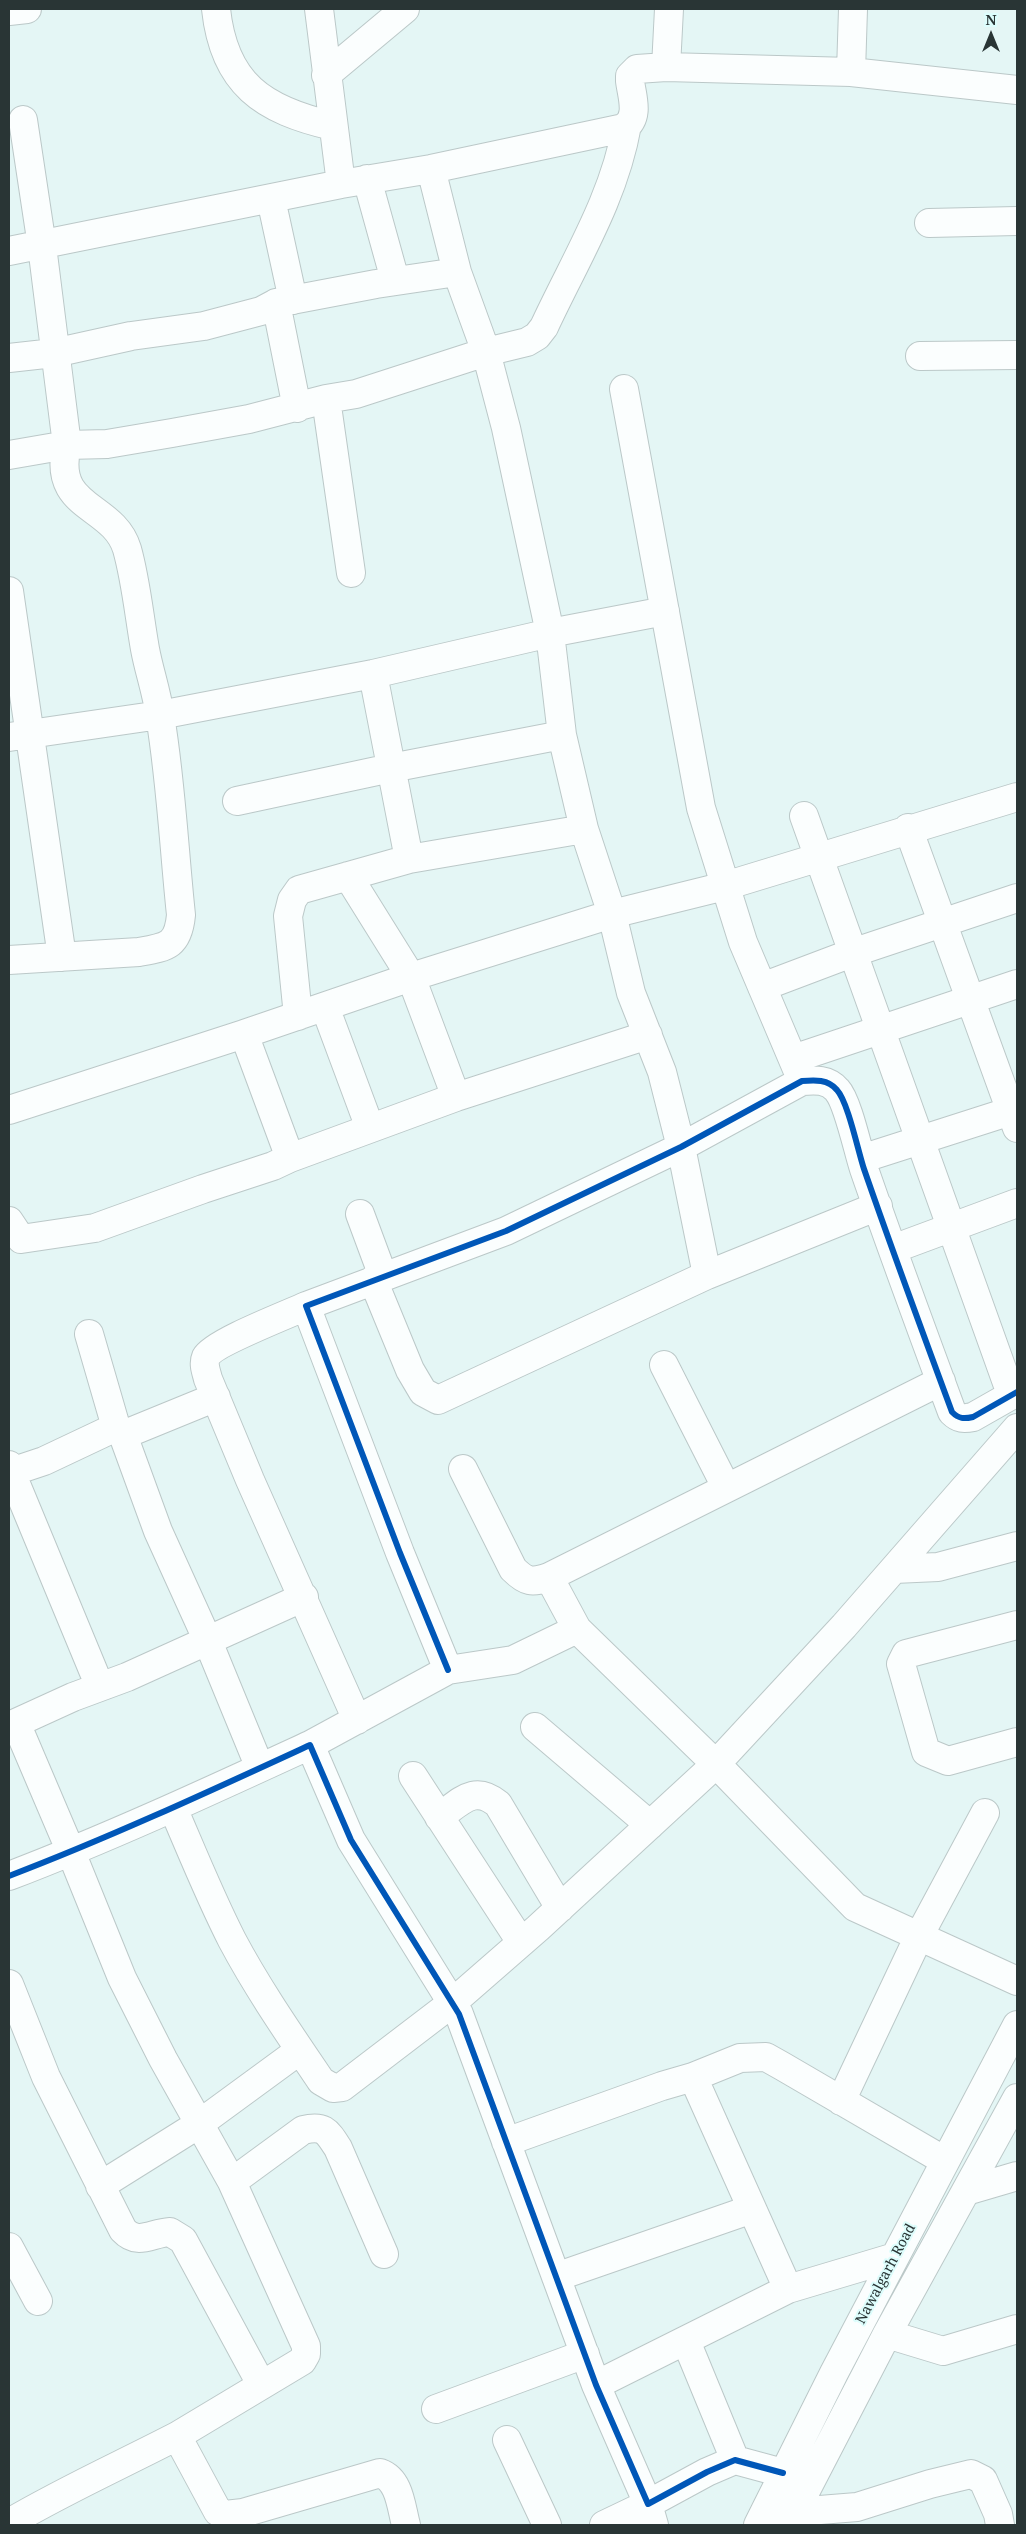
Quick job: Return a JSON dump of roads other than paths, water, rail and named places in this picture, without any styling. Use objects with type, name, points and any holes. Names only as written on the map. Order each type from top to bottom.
[{"type":"street","points":[[216,9],[219,35],[226,57],[237,76],[262,99],[283,110],[304,119],[333,126]]},
{"type":"street","points":[[318,9],[341,184]]},
{"type":"street","points":[[326,75],[406,9]]},
{"type":"street","points":[[666,67],[669,9]]},
{"type":"street","points":[[851,72],[853,9]]},
{"type":"street","points":[[9,251],[42,246],[341,184],[431,169],[627,125],[631,123],[634,110],[630,76],[637,69],[666,67],[851,72],[1017,90]]},
{"type":"street","points":[[9,960],[156,949],[171,942],[180,933],[181,915],[160,715],[148,665],[134,574],[126,545],[112,526],[78,498],[68,485],[64,472],[64,458],[67,445],[42,246],[23,120]]},
{"type":"street","points":[[9,455],[67,445],[107,444],[249,419],[297,408],[326,398],[356,394],[486,352],[527,342],[544,327],[611,190],[622,156],[627,125]]},
{"type":"street","points":[[431,169],[457,272],[486,352],[508,437],[550,633],[562,735],[584,829],[612,914],[631,993],[662,1072],[681,1147],[707,1276]]},
{"type":"street","points":[[368,179],[395,280]]},
{"type":"street","points":[[271,199],[297,408]]},
{"type":"street","points":[[929,223],[1017,221]]},
{"type":"street","points":[[9,358],[54,353],[131,336],[204,326],[261,311],[284,302],[395,280],[457,272]]},
{"type":"street","points":[[920,356],[1017,355]]},
{"type":"street","points":[[624,389],[701,808],[743,942],[797,1070],[817,1080],[829,1083],[838,1091],[952,1412],[957,1417],[965,1419],[973,1417],[1014,1393],[951,1228],[804,816]]},
{"type":"street","points":[[326,398],[351,573]]},
{"type":"street","points":[[9,591],[20,736],[62,957]]},
{"type":"street","points":[[20,736],[160,715],[373,674],[550,633],[665,612]]},
{"type":"street","points":[[373,674],[409,859]]},
{"type":"street","points":[[238,801],[391,768],[562,735]]},
{"type":"street","points":[[9,1110],[244,1034],[411,977],[612,914],[725,886],[908,828],[1017,796]]},
{"type":"street","points":[[861,1159],[919,1140],[1014,1120],[908,828]]},
{"type":"street","points":[[298,1016],[288,916],[292,900],[299,890],[409,859],[584,829]]},
{"type":"street","points":[[348,876],[411,977],[456,1097]]},
{"type":"street","points":[[762,987],[852,953],[942,925],[1017,898]]},
{"type":"street","points":[[357,1720],[304,1597],[250,1480],[204,1363],[207,1354],[227,1342],[306,1306],[506,1231],[681,1147],[797,1070],[880,1029],[1017,984]]},
{"type":"street","points":[[325,1007],[370,1128]]},
{"type":"street","points":[[244,1034],[290,1158]]},
{"type":"street","points":[[9,1221],[21,1239],[95,1228],[274,1166],[290,1158],[456,1097],[648,1035]]},
{"type":"street","points":[[893,1249],[1017,1203]]},
{"type":"street","points":[[360,1214],[378,1278],[410,1370],[423,1392],[438,1400],[707,1276],[878,1206]]},
{"type":"street","points":[[306,1306],[400,1553],[448,1670]]},
{"type":"street","points":[[89,1334],[120,1431],[158,1531],[207,1639],[260,1768]]},
{"type":"street","points":[[664,1365],[726,1487]]},
{"type":"street","points":[[463,1469],[513,1569],[523,1579],[537,1581],[549,1577],[941,1381]]},
{"type":"street","points":[[100,1687],[10,1468],[44,1460],[216,1397]]},
{"type":"street","points":[[173,1808],[232,1940],[300,2050],[326,2086],[333,2088],[342,2087],[452,2003],[560,1908],[716,1764],[894,1569],[1017,1428]]},
{"type":"street","points":[[894,1569],[921,1569],[958,1563],[1017,1546]]},
{"type":"street","points":[[549,1577],[577,1629],[716,1764],[855,1907],[1017,1981]]},
{"type":"street","points":[[9,2523],[49,2500],[177,2436],[302,2361],[306,2354],[306,2346],[232,2182],[163,2059],[122,1978],[72,1852],[12,1716],[127,1677],[207,1639],[304,1597]]},
{"type":"street","points":[[1017,1625],[906,1654],[901,1664],[926,1752],[948,1761],[1017,1742]]},
{"type":"street","points":[[9,1876],[72,1852],[310,1745],[448,1670],[513,1660],[577,1629]]},
{"type":"street","points":[[535,1727],[650,1825]]},
{"type":"street","points":[[310,1745],[351,1840],[459,2014],[596,2386],[651,2514]]},
{"type":"street","points":[[413,1776],[521,1942]]},
{"type":"street","points":[[440,1817],[472,1795],[480,1793],[490,1796],[498,1804],[560,1908]]},
{"type":"street","points":[[841,2102],[919,1936],[985,1813]]},
{"type":"street","points":[[9,1984],[46,2077],[123,2230],[130,2237],[142,2240],[170,2232],[183,2240],[261,2384]]},
{"type":"street","name":"Nawalgarh Road","points":[[762,2516],[1017,2025]]},
{"type":"street","points":[[100,2186],[199,2124],[300,2050]]},
{"type":"street","points":[[506,2142],[662,2086],[693,2078],[740,2058],[752,2056],[766,2057],[945,2161]]},
{"type":"street","points":[[693,2078],[788,2289]]},
{"type":"street","points":[[792,2519],[887,2334],[1017,2098]]},
{"type":"street","points":[[232,2182],[303,2130],[317,2127],[328,2132],[338,2148],[384,2254]]},
{"type":"street","points":[[966,2191],[1017,2176]]},
{"type":"street","points":[[556,2277],[752,2209]]},
{"type":"street","points":[[9,2248],[38,2302]]},
{"type":"street","points":[[596,2386],[788,2289],[895,2257]]},
{"type":"street","points":[[887,2334],[943,2351],[1017,2329]]},
{"type":"street","points":[[686,2341],[735,2460]]},
{"type":"street","points":[[436,2409],[585,2354]]},
{"type":"street","points":[[177,2436],[218,2512],[225,2515],[245,2519],[380,2473],[387,2475],[394,2483],[406,2525]]},
{"type":"street","points":[[507,2440],[547,2525]]},
{"type":"street","points":[[604,2525],[651,2514],[707,2472],[735,2460],[783,2473]]},
{"type":"street","points":[[762,2516],[792,2519],[857,2507],[930,2484],[972,2474],[983,2480],[998,2514],[1000,2525]]}]
